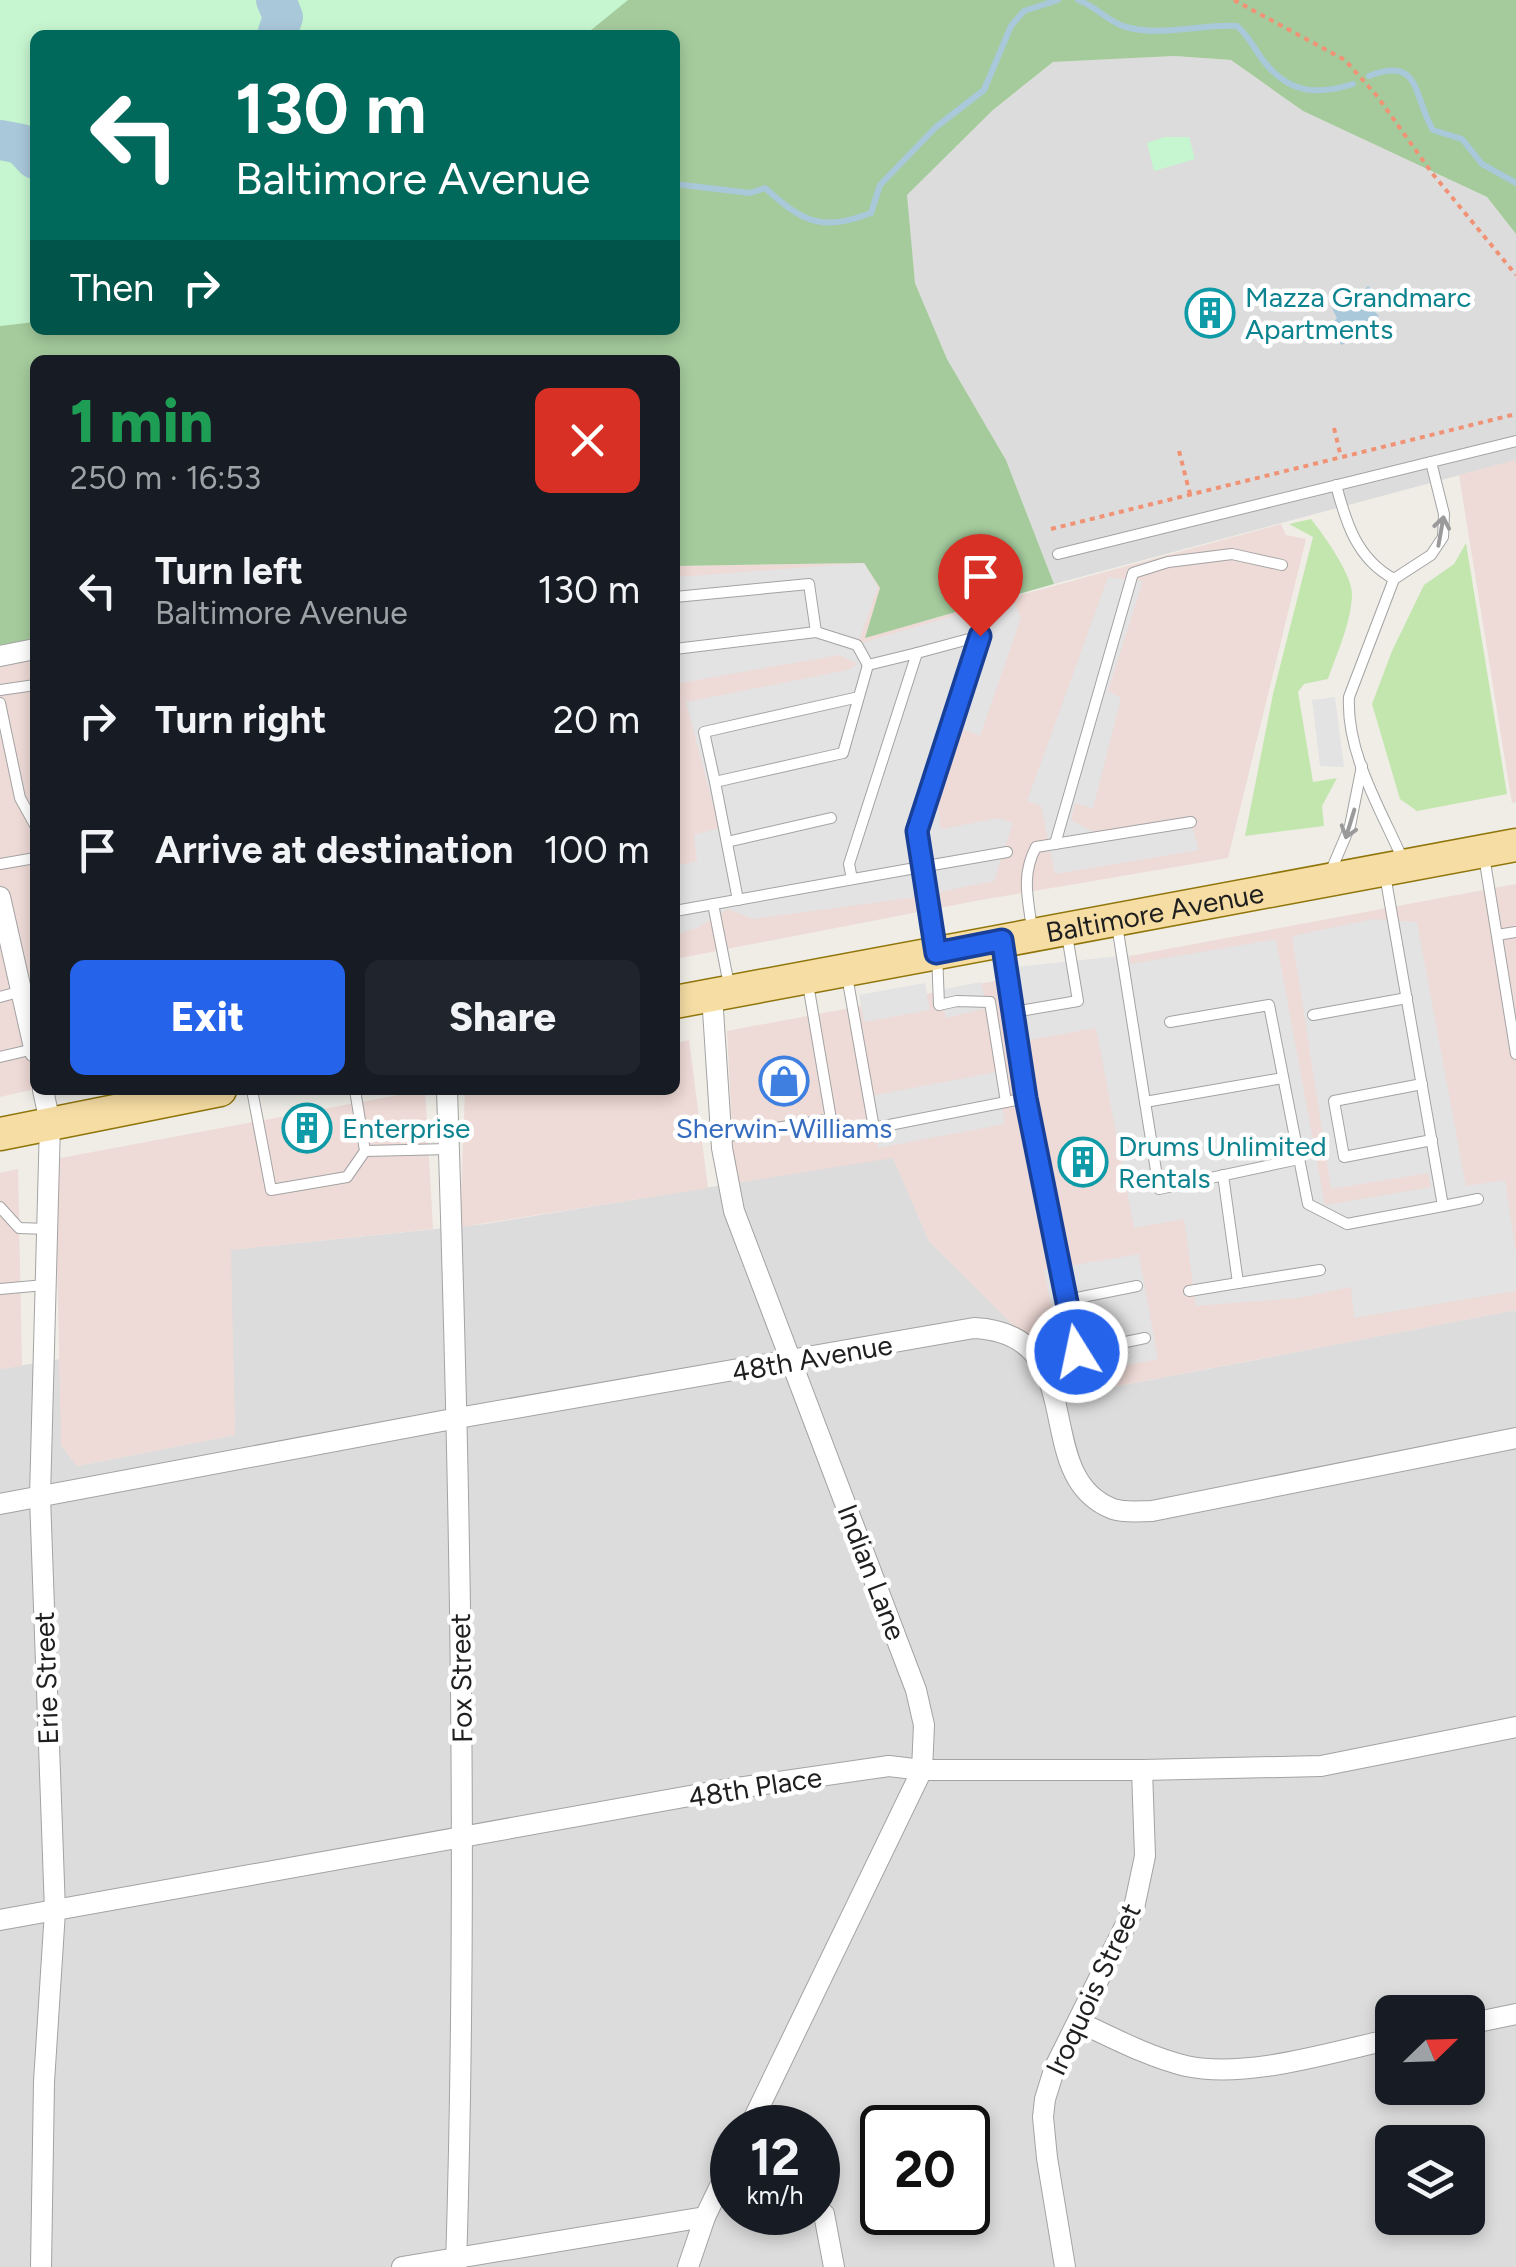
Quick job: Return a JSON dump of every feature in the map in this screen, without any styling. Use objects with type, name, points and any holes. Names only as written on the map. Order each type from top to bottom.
[{"type":"main road","name":"Baltimore Avenue","points":[[680,1001],[1516,844]]},
{"type":"main road","points":[[0,1134],[176,1095]]},
{"type":"street","points":[[0,656],[30,650]]},
{"type":"street","points":[[0,898],[30,1028]]},
{"type":"street","name":"Indian Lane","points":[[721,993],[722,1137],[726,1178],[738,1224],[916,1690],[924,1725],[922,1770],[759,2105]]},
{"type":"street","name":"Erie Street","points":[[42,2267],[44,2082],[55,1911],[40,1497],[50,1123],[44,1095]]},
{"type":"street","name":"Fox Street","points":[[447,1095],[458,1418],[462,1839],[456,2263]]},
{"type":"street","name":"48th Avenue","points":[[0,1504],[458,1418],[974,1328],[1006,1333],[1021,1340],[1044,1368],[1055,1395],[1076,1478],[1087,1493],[1117,1511],[1169,1508],[1516,1438]]},
{"type":"street","name":"48th Place","points":[[0,1920],[743,1788],[889,1766],[922,1770],[1321,1766],[1516,1727]]},
{"type":"street","name":"Iroquois Street","points":[[1065,2267],[1043,2116],[1050,2082],[1134,1908],[1142,1878],[1146,1830],[1142,1770]]},
{"type":"street","points":[[1485,2020],[1516,2014]]},
{"type":"street","points":[[1078,2022],[1184,2065],[1215,2069],[1276,2063],[1375,2043]]},
{"type":"street","points":[[688,2267],[710,2207]]},
{"type":"street","points":[[402,2267],[456,2263],[705,2217]]},
{"type":"street","points":[[828,2235],[834,2267]]},
{"type":"lane","points":[[1058,554],[1516,441]]},
{"type":"lane","points":[[1431,462],[1444,514],[1443,537],[1432,555],[1394,578],[1349,697],[1349,717],[1395,867],[1407,998],[1444,1206]]},
{"type":"lane","points":[[1336,485],[1345,519],[1360,548],[1377,568],[1394,578]]},
{"type":"lane","points":[[1055,844],[1133,573],[1168,562],[1232,554],[1282,565]]},
{"type":"lane","points":[[680,597],[809,584],[816,632]]},
{"type":"lane","points":[[680,648],[816,632],[857,645],[868,665],[843,753],[714,782]]},
{"type":"lane","points":[[868,665],[980,636],[917,831],[936,953],[939,1006],[990,1002],[1006,1102]]},
{"type":"lane","points":[[852,879],[849,864],[917,653]]},
{"type":"lane","points":[[0,690],[30,685]]},
{"type":"lane","points":[[738,900],[704,732],[859,696]]},
{"type":"lane","points":[[0,702],[20,798],[30,817]]},
{"type":"lane","points":[[1328,880],[1350,826],[1362,765]]},
{"type":"lane","points":[[727,842],[832,818]]},
{"type":"lane","points":[[1145,1338],[1077,1352],[1026,1098],[1014,1012],[1017,938],[1028,862],[1036,848],[1191,822]]},
{"type":"lane","points":[[1484,850],[1516,1054]]},
{"type":"lane","points":[[680,910],[1007,852]]},
{"type":"lane","points":[[0,864],[30,859]]},
{"type":"lane","points":[[713,904],[721,993]]},
{"type":"lane","points":[[1116,919],[1159,1189],[1299,1159]]},
{"type":"lane","points":[[1014,1012],[1078,1001],[1066,928]]},
{"type":"lane","points":[[1497,936],[1516,932]]},
{"type":"lane","points":[[846,970],[874,1128],[1026,1098]]},
{"type":"lane","points":[[722,1137],[832,1119],[807,977]]},
{"type":"lane","points":[[0,997],[22,991]]},
{"type":"lane","points":[[1313,1015],[1407,998]]},
{"type":"lane","points":[[1170,1022],[1269,1005],[1308,1204],[1347,1224],[1478,1199]]},
{"type":"lane","points":[[0,1058],[30,1052]]},
{"type":"lane","points":[[1145,1102],[1283,1078]]},
{"type":"lane","points":[[1422,1084],[1334,1101],[1344,1157],[1432,1140]]},
{"type":"lane","points":[[253,1095],[271,1190],[347,1177],[366,1150],[356,1095]]},
{"type":"lane","points":[[366,1150],[449,1149]]},
{"type":"lane","points":[[1222,1175],[1238,1283]]},
{"type":"lane","points":[[0,1207],[19,1228],[47,1229]]},
{"type":"lane","points":[[1189,1290],[1320,1270]]},
{"type":"lane","points":[[0,1290],[27,1284],[46,1285]]},
{"type":"lane","points":[[1068,1300],[1138,1286]]},
{"type":"path","points":[[1234,0],[1344,60],[1377,96],[1432,174],[1516,275]]},
{"type":"path","points":[[1051,529],[1516,414]]},
{"type":"path","points":[[1334,428],[1341,457]]},
{"type":"path","points":[[1179,451],[1190,494]]},
{"type":"shaded area","points":[[1174,56],[1231,60],[1303,111],[1487,197],[1516,234],[1516,460],[1054,584],[1006,460],[947,359],[915,283],[906,196],[993,110],[1053,62]]},
{"type":"shaded area","points":[[1516,460],[1516,802],[1512,803],[1459,475]]},
{"type":"shaded area","points":[[1281,524],[1286,535],[1306,539],[1228,858],[975,901],[680,958],[680,566],[864,563],[880,588],[866,637]]},
{"type":"shaded area","points":[[864,563],[878,587],[858,644],[1013,598],[1021,618],[980,736],[957,727],[936,789],[941,829],[999,818],[1013,823],[994,881],[910,898],[752,919],[728,909],[680,933],[680,865],[697,861],[694,835],[719,828],[686,702],[847,670],[858,664],[839,655],[680,683],[680,577]]},
{"type":"shaded area","points":[[1108,577],[1143,581],[1108,691],[1121,698],[1093,809],[1075,803],[1071,820],[1094,832],[1191,822],[1199,850],[1055,874],[1041,806],[1027,801]]},
{"type":"shaded area","points":[[30,639],[30,1090],[0,1097],[0,647]]},
{"type":"shaded area","points":[[1335,697],[1344,767],[1320,766],[1312,700]]},
{"type":"shaded area","points":[[1516,884],[1516,1310],[1081,1393],[929,1241],[893,1158],[735,1183],[727,1031]]},
{"type":"shaded area","points":[[1373,919],[1417,922],[1466,1186],[1505,1180],[1516,1252],[1516,1291],[1354,1318],[1351,1287],[1298,1298],[1196,1306],[1184,1219],[1134,1228],[1096,1028],[1017,1042],[1006,968],[1129,955],[1130,964],[1276,939],[1325,1205],[1431,1187],[1428,1173],[1331,1189],[1292,936]]},
{"type":"shaded area","points":[[981,982],[987,1008],[946,1018],[939,990]]},
{"type":"shaded area","points":[[925,983],[930,1010],[864,1022],[859,995]]},
{"type":"shaded area","points":[[689,1040],[708,1188],[460,1227],[465,1095],[680,1095],[680,1042]]},
{"type":"shaded area","points":[[996,1072],[1005,1124],[878,1148],[875,1095]]},
{"type":"shaded area","points":[[398,1095],[425,1095],[433,1229],[231,1250],[235,1435],[77,1466],[61,1445],[55,1159]]},
{"type":"shaded area","points":[[893,1157],[929,1241],[1082,1393],[1516,1310],[1516,2267],[0,2267],[0,1369],[61,1359],[61,1445],[77,1466],[235,1435],[230,1250],[485,1224]]},
{"type":"shaded area","points":[[18,1169],[22,1366],[0,1369],[0,1173]]},
{"type":"shaded area","points":[[1139,1254],[1158,1359],[1066,1378],[1044,1270]]},
{"type":"green space","points":[[0,0],[628,0],[591,30],[30,30],[30,323],[0,326]]},
{"type":"green space","points":[[166,0],[1516,0],[1516,234],[1487,197],[1303,111],[1231,60],[1174,56],[1053,62],[993,110],[907,195],[915,283],[947,359],[1006,460],[1054,584],[865,638],[880,588],[864,563],[680,566],[680,355],[30,355],[30,639],[0,647],[0,103],[30,89],[30,335],[680,335],[680,30],[142,30]]},
{"type":"green space","points":[[1164,137],[1189,137],[1195,159],[1154,171],[1147,143]]},
{"type":"green space","points":[[1311,519],[1343,567],[1352,595],[1346,627],[1328,679],[1304,684],[1298,692],[1313,782],[1337,778],[1322,806],[1324,826],[1245,836],[1273,694],[1313,537],[1289,524]]},
{"type":"green space","points":[[1466,543],[1507,794],[1417,811],[1400,799],[1372,704],[1424,585],[1454,564]]},
{"type":"water","points":[[1368,286],[1383,300],[1375,312],[1379,316],[1359,341],[1354,337],[1342,345],[1327,330],[1337,318],[1332,308],[1334,300],[1344,293],[1358,297]]},
{"type":"waterway","points":[[276,0],[283,17],[279,30]]},
{"type":"waterway","points":[[680,185],[750,193],[765,188],[802,216],[826,222],[871,213],[880,185],[936,127],[984,90],[1011,26],[1024,11],[1058,0]]},
{"type":"waterway","points":[[1078,0],[1120,25],[1140,30],[1237,26],[1266,64],[1285,81],[1317,90],[1353,84]]},
{"type":"waterway","points":[[1369,76],[1386,71],[1407,75],[1433,130],[1462,139],[1482,164],[1516,183]]},
{"type":"waterway","points":[[0,140],[21,144],[30,154]]},
{"type":"place","name":"Mazza Grandmarc Apartments","points":[[1210,313]]},
{"type":"place","name":"Sherwin-Williams","points":[[784,1081]]},
{"type":"place","name":"Enterprise","points":[[307,1128]]},
{"type":"place","name":"Drums Unlimited Rentals","points":[[1083,1162]]},
{"type":"route","points":[[980,636],[917,831],[921,866],[936,953],[1002,940],[1026,1098],[1077,1352]]}]
